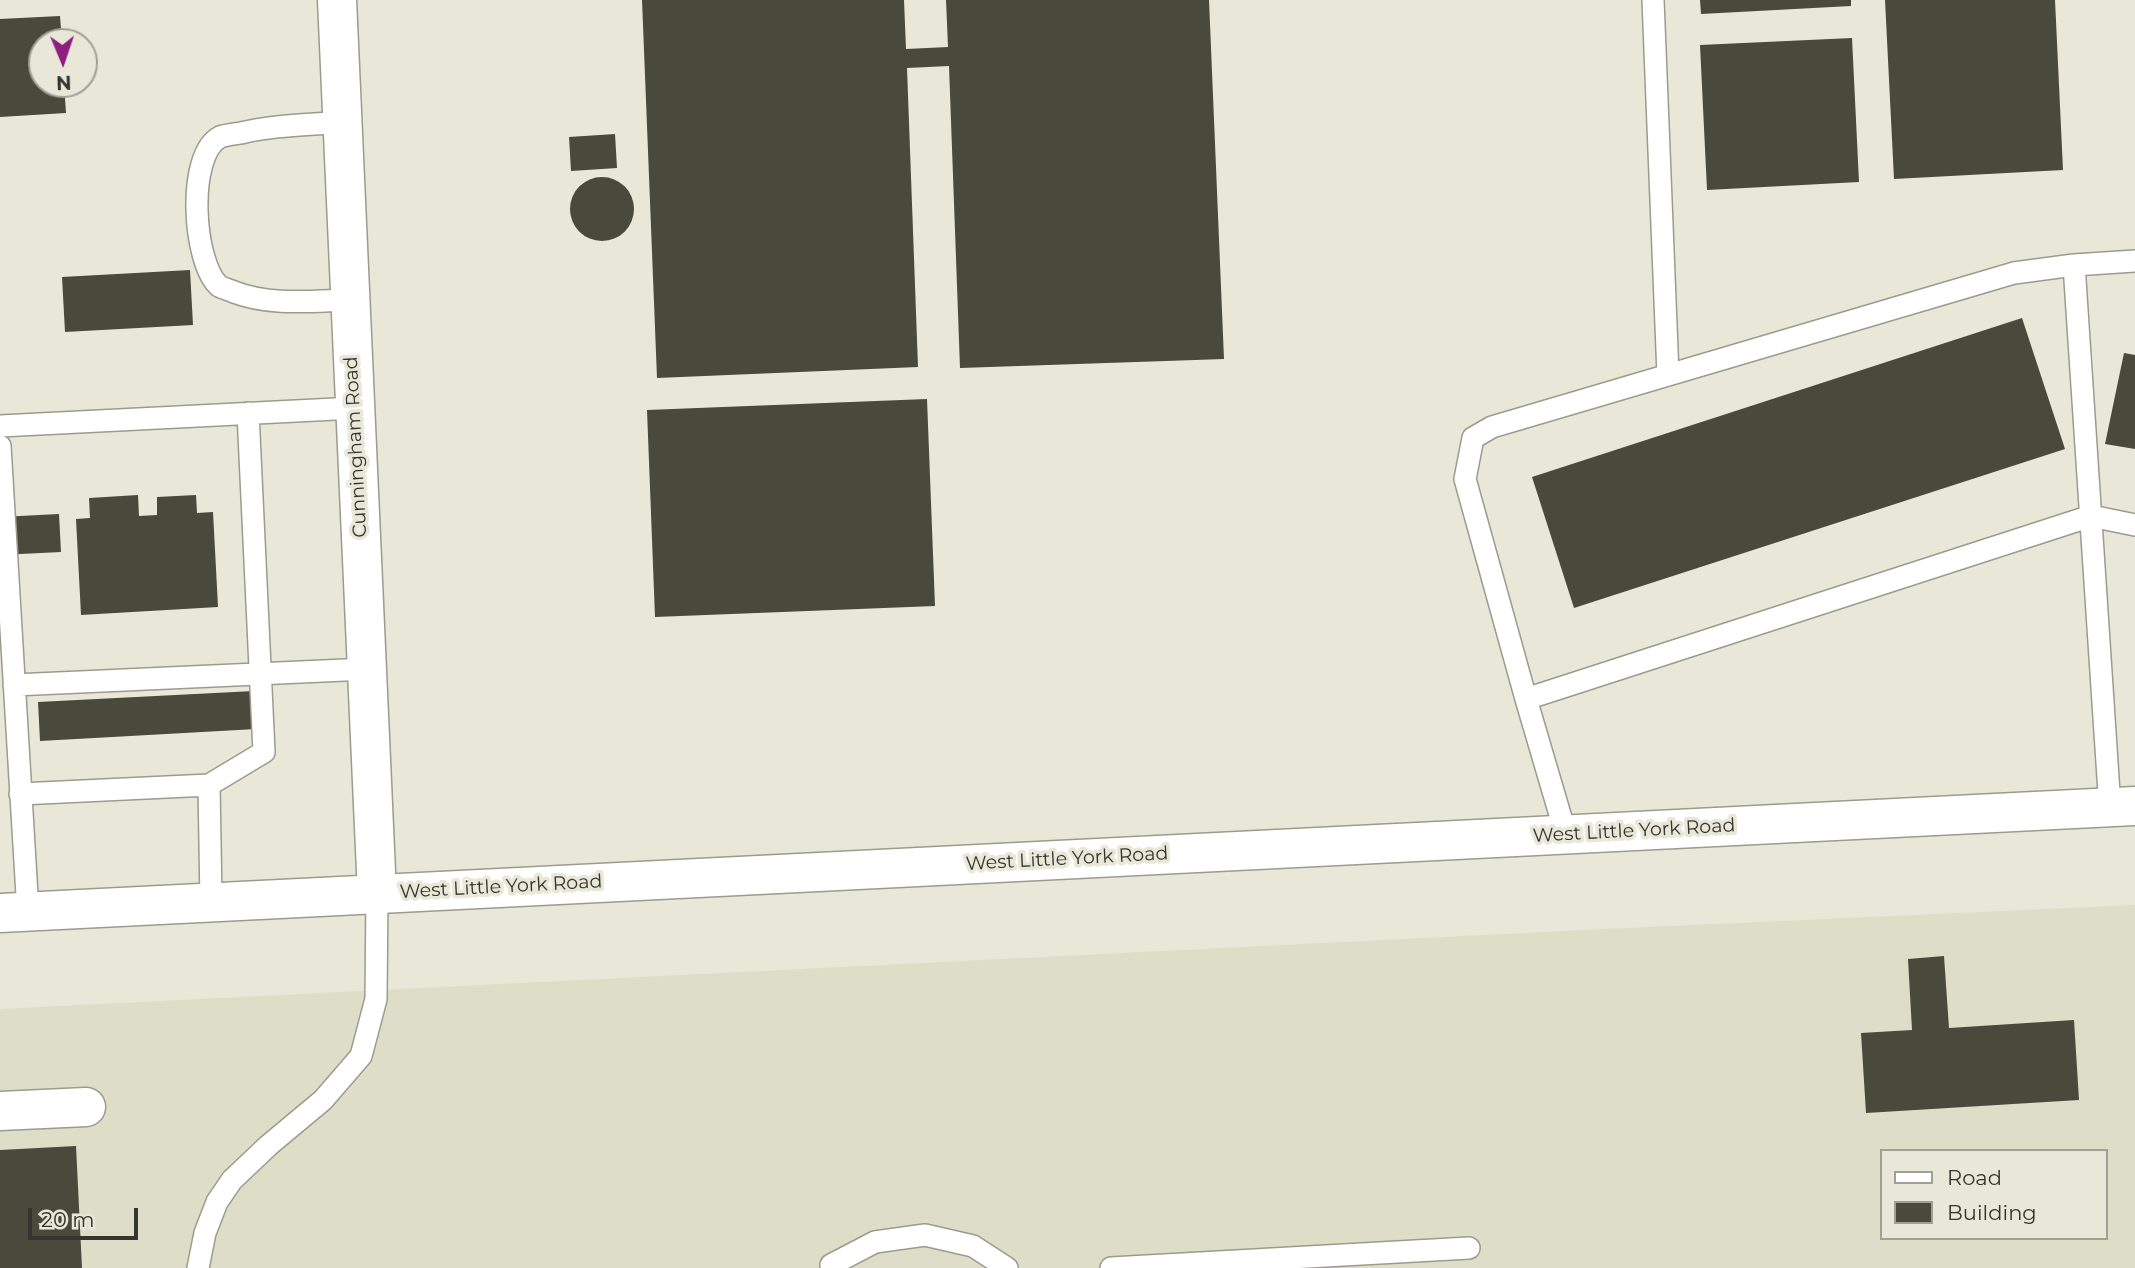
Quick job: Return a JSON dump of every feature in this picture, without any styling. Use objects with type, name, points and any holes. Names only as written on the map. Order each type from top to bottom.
[{"type":"main road","name":"Cunningham Road","points":[[337,0],[377,894]]},
{"type":"main road","name":"West Little York Road","points":[[14,912],[2123,807]]},
{"type":"main road","points":[[0,1111],[86,1107]]},
{"type":"lane","points":[[1653,0],[1668,375]]},
{"type":"lane","points":[[342,122],[262,128],[219,138],[204,155],[197,179],[197,218],[205,262],[219,285],[246,297],[271,301],[349,300]]},
{"type":"lane","points":[[1566,835],[1525,699],[1465,479],[1473,438],[1492,427],[2014,274],[2074,265],[2135,261]]},
{"type":"lane","points":[[2074,265],[2091,516],[2123,807]]},
{"type":"lane","points":[[0,426],[355,408]]},
{"type":"lane","points":[[20,794],[209,785],[264,752],[248,413]]},
{"type":"lane","points":[[0,446],[20,794],[14,912]]},
{"type":"lane","points":[[1525,699],[2091,516],[2135,525]]},
{"type":"lane","points":[[14,685],[367,669]]},
{"type":"lane","points":[[209,785],[211,902]]},
{"type":"lane","points":[[198,1268],[205,1233],[216,1202],[232,1180],[323,1100],[361,1056],[376,999],[377,894]]},
{"type":"lane","points":[[831,1265],[875,1242],[925,1235],[973,1245],[1007,1268]]},
{"type":"lane","points":[[1111,1268],[1469,1248]]},
{"type":"shaded area","points":[[2135,905],[2135,1268],[0,1268],[0,1009]]},
{"type":"building","points":[[642,0],[904,0],[906,49],[948,47],[946,0],[1209,0],[1224,359],[960,368],[949,66],[907,68],[918,367],[657,378]]},
{"type":"building","points":[[1700,0],[1851,0],[1851,6],[1701,14]]},
{"type":"building","points":[[1885,0],[2055,0],[2063,170],[1894,179]]},
{"type":"building","points":[[60,16],[61,28],[28,28],[28,98],[65,98],[66,113],[0,117],[0,19]]},
{"type":"building","points":[[1852,38],[1859,182],[1707,190],[1700,45]]},
{"type":"building","points":[[615,134],[617,168],[571,171],[569,137]]},
{"type":"building","points":[[596,177],[608,177],[625,186],[632,197],[632,221],[625,232],[608,241],[596,241],[584,236],[575,227],[570,215],[570,203],[575,191],[584,182]]},
{"type":"building","points":[[190,270],[193,325],[65,332],[62,277]]},
{"type":"building","points":[[2022,318],[2065,449],[1574,608],[1532,477]]},
{"type":"building","points":[[2124,353],[2135,355],[2135,449],[2105,444]]},
{"type":"building","points":[[927,399],[935,606],[655,617],[647,410]]},
{"type":"building","points":[[138,495],[139,516],[157,515],[157,497],[196,495],[197,513],[213,512],[218,607],[81,615],[76,519],[90,518],[89,498]]},
{"type":"building","points":[[59,514],[61,552],[0,555],[0,517]]},
{"type":"building","points":[[254,691],[256,729],[40,741],[38,702]]},
{"type":"building","points":[[1944,956],[1949,1028],[2074,1020],[2079,1100],[1866,1113],[1861,1033],[1912,1030],[1908,959]]},
{"type":"building","points":[[76,1146],[82,1268],[0,1268],[0,1150]]}]
